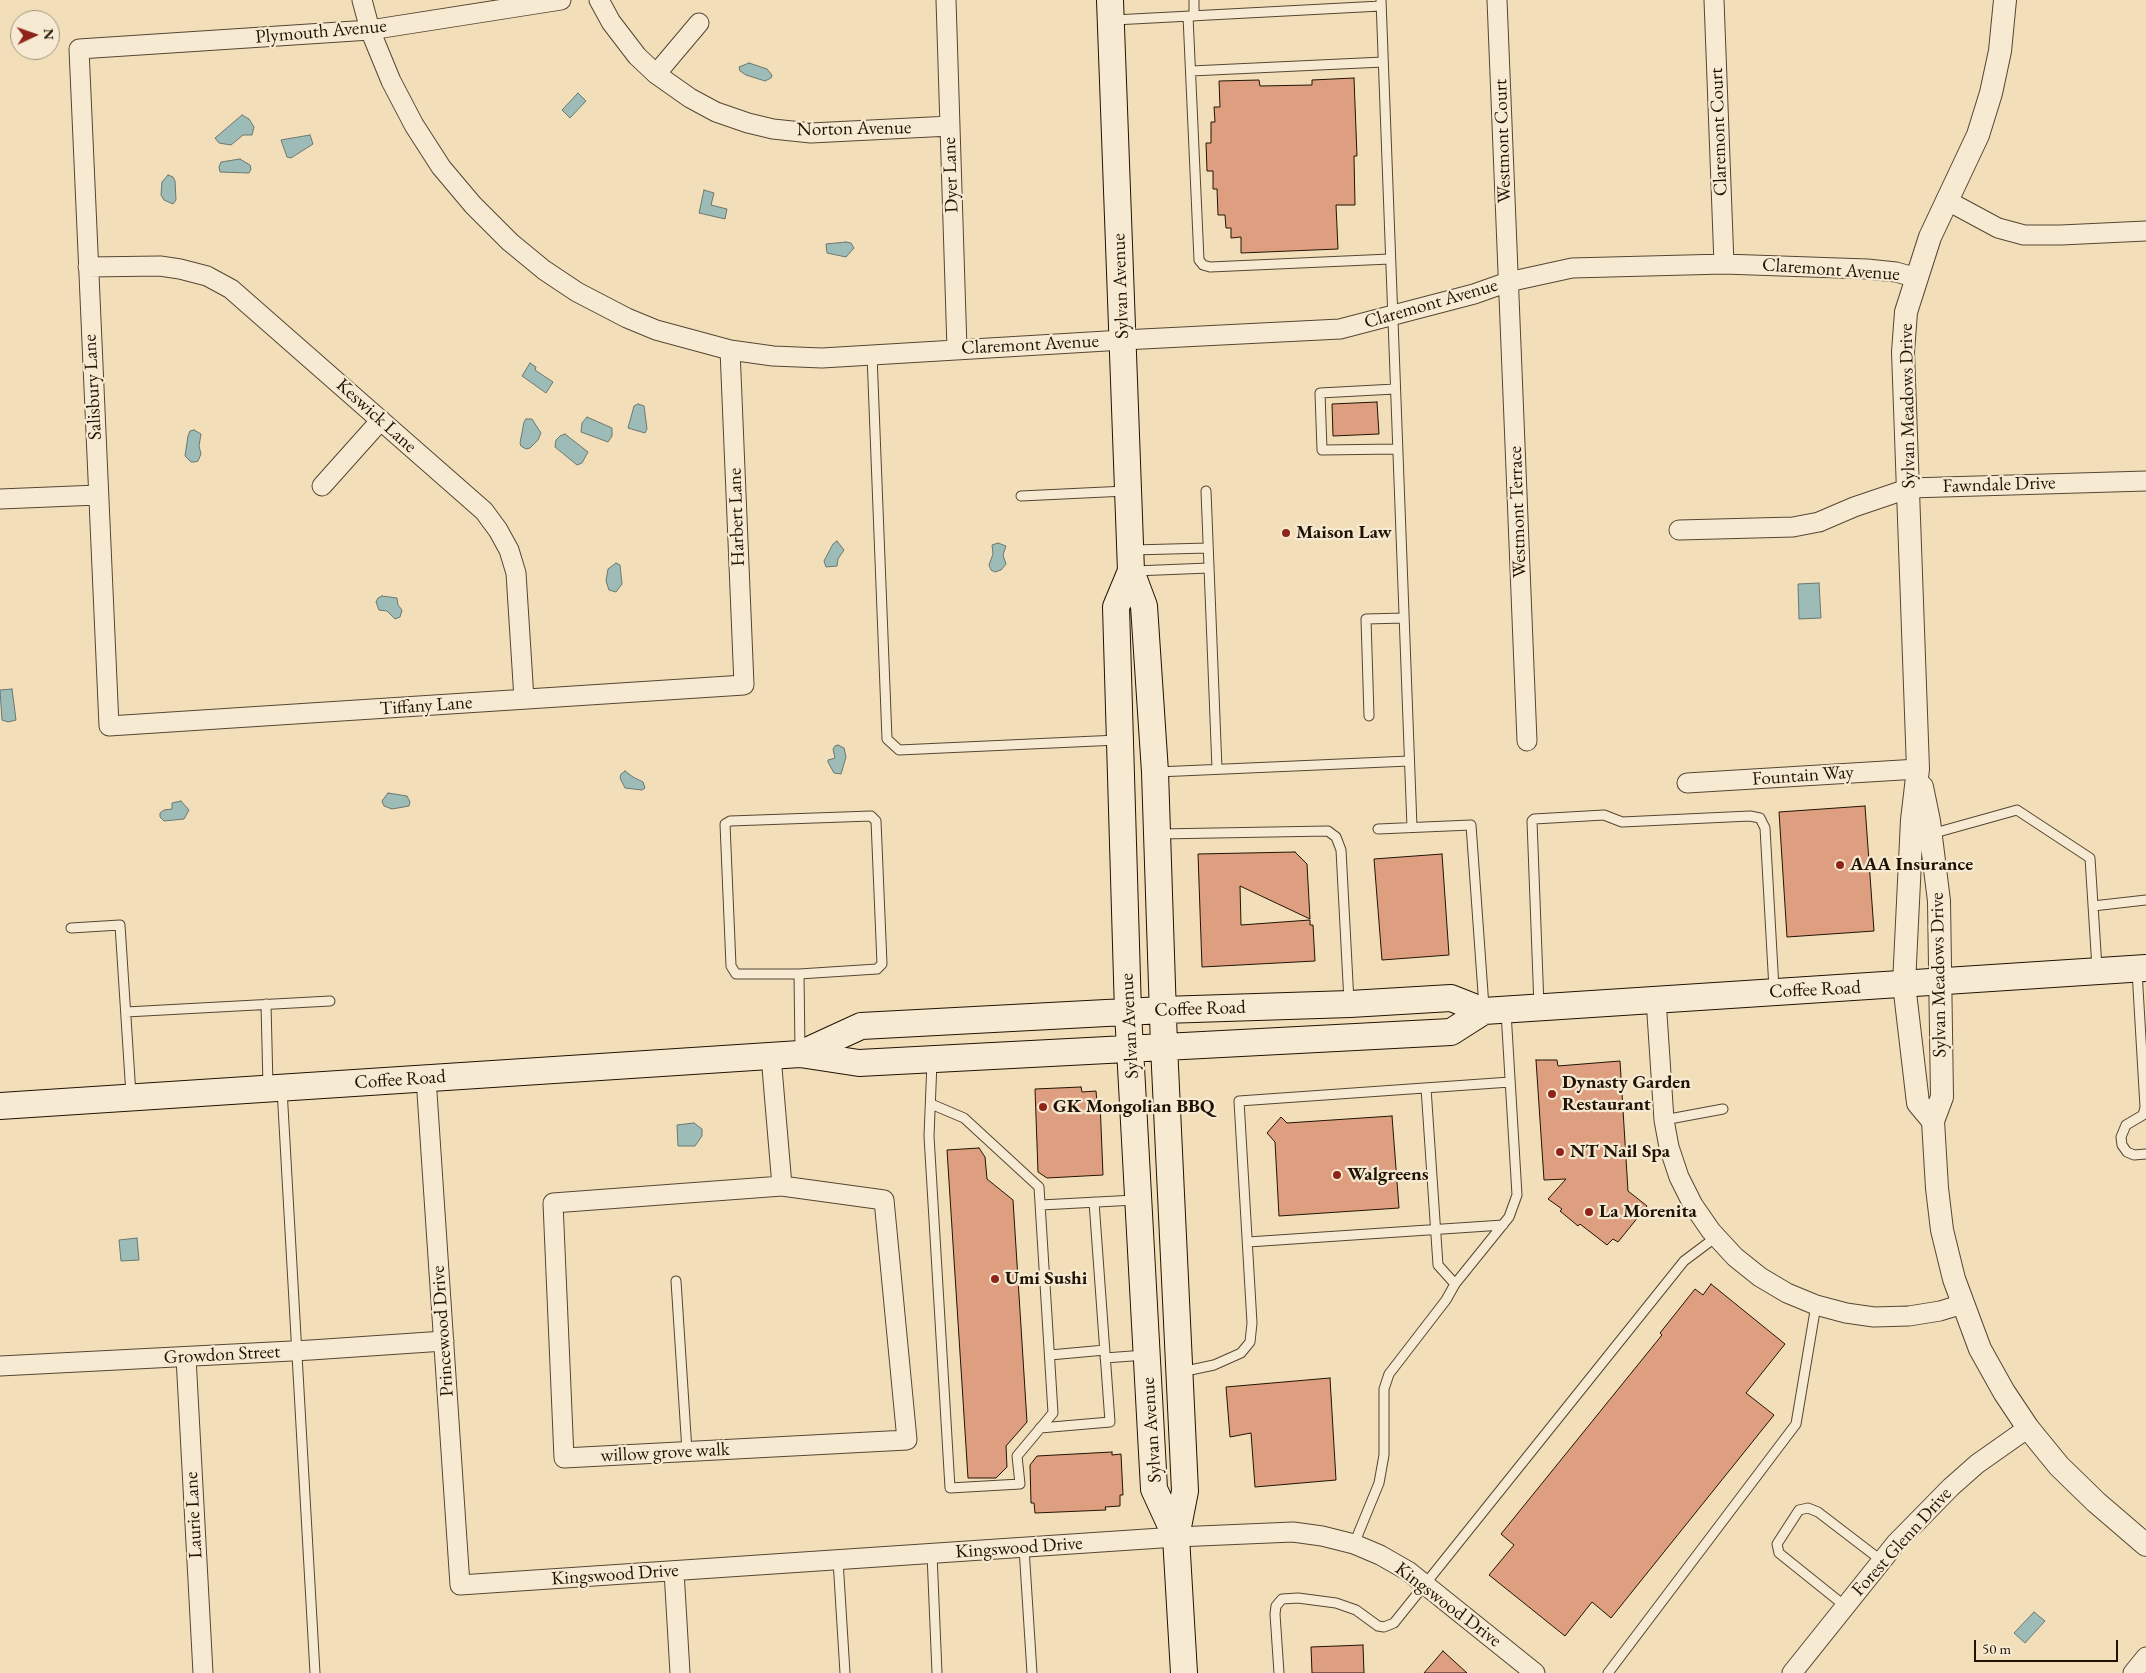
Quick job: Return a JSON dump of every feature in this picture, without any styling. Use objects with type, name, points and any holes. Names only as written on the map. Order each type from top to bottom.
[{"type":"main road","name":"Sylvan Avenue","points":[[1110,10],[1131,561],[1144,606],[1155,772],[1164,1046],[1185,1491],[1176,1537],[1184,1673]]},
{"type":"main road","name":"Sylvan Avenue","points":[[1131,561],[1116,607],[1128,1012],[1154,1489],[1176,1537]]},
{"type":"main road","name":"Coffee Road","points":[[800,1054],[861,1026],[1163,1010],[1350,1004],[1451,998],[1495,1010],[2141,968]]},
{"type":"main road","name":"Coffee Road","points":[[0,1106],[800,1054],[859,1063],[1451,1032],[1495,1010]]},
{"type":"street","name":"Claremont Avenue","points":[[362,0],[370,30],[391,81],[414,125],[432,153],[473,205],[510,242],[544,270],[577,292],[627,318],[656,330],[730,350],[774,356],[822,358],[1340,329],[1508,282],[1572,268],[1724,264],[1896,272],[1917,278]]},
{"type":"street","name":"Plymouth Avenue","points":[[79,49],[370,30],[561,0]]},
{"type":"street","name":"Norton Avenue","points":[[599,0],[637,56],[656,74],[690,98],[716,112],[773,129],[811,133],[950,126]]},
{"type":"street","name":"Dyer Lane","points":[[946,0],[957,350]]},
{"type":"street","name":"Westmont Court","points":[[1497,0],[1508,282]]},
{"type":"street","name":"Claremont Court","points":[[1714,0],[1724,264]]},
{"type":"street","name":"Sylvan Meadows Drive","points":[[1933,1121],[1918,1103],[1904,984],[1912,820],[1918,769],[1910,488],[1903,352],[1906,312],[1930,237],[1978,135],[1991,93],[2000,50],[2004,0]]},
{"type":"street","points":[[656,74],[699,23]]},
{"type":"street","name":"Salisbury Lane","points":[[79,49],[109,726]]},
{"type":"street","points":[[1946,200],[1998,228],[2024,235],[2146,231]]},
{"type":"street","name":"Keswick Lane","points":[[88,267],[160,266],[180,269],[207,276],[231,289],[484,512],[498,530],[509,550],[516,573],[524,700]]},
{"type":"street","name":"Westmont Terrace","points":[[1508,282],[1527,741]]},
{"type":"street","name":"Harbert Lane","points":[[730,350],[744,685]]},
{"type":"street","points":[[322,486],[381,420]]},
{"type":"street","name":"Fawndale Drive","points":[[1679,530],[1793,527],[1819,522],[1854,507],[1910,488],[2146,480]]},
{"type":"street","points":[[0,499],[98,495]]},
{"type":"street","name":"Tiffany Lane","points":[[109,726],[744,685]]},
{"type":"street","name":"Sylvan Meadows Drive","points":[[1918,769],[1930,834],[1939,901],[1942,1098],[1933,1121],[1937,1188],[1942,1230],[1954,1279],[1980,1349],[2004,1392],[2028,1428],[2059,1466],[2096,1502],[2146,1545]]},
{"type":"street","name":"Fountain Way","points":[[1687,783],[1918,769]]},
{"type":"street","points":[[1656,1000],[1664,1120],[1669,1147],[1679,1177],[1693,1205],[1716,1237],[1735,1257],[1760,1277],[1787,1293],[1816,1305],[1846,1313],[1874,1317],[1909,1316],[1940,1311],[1963,1304]]},
{"type":"street","points":[[771,1056],[782,1186]]},
{"type":"street","name":"Princewood Drive","points":[[426,1078],[460,1585]]},
{"type":"street","name":"willow grove walk","points":[[782,1186],[884,1200],[907,1440],[564,1458],[553,1203],[782,1186]]},
{"type":"street","name":"Growdon Street","points":[[0,1366],[297,1351],[444,1341]]},
{"type":"street","name":"Laurie Lane","points":[[186,1357],[203,1673]]},
{"type":"street","name":"Forest Glenn Drive","points":[[1792,1673],[1896,1544],[1951,1487],[1977,1464],[2028,1428]]},
{"type":"street","name":"Kingswood Drive","points":[[460,1585],[1176,1537],[1293,1532],[1322,1536],[1354,1544],[1380,1555],[1408,1571],[1535,1673]]},
{"type":"street","points":[[674,1571],[680,1673]]},
{"type":"street","points":[[2133,1673],[2146,1657]]},
{"type":"lane","points":[[1194,0],[1191,16],[1190,71],[1199,260],[1203,265],[1210,267],[1390,259]]},
{"type":"lane","points":[[1110,10],[1191,16],[1381,3],[1412,827]]},
{"type":"lane","points":[[1190,71],[1383,62]]},
{"type":"lane","points":[[872,355],[887,739],[899,750],[1119,740]]},
{"type":"lane","points":[[1395,389],[1320,393],[1322,450],[1397,449]]},
{"type":"lane","points":[[1021,496],[1128,491]]},
{"type":"lane","points":[[1206,492],[1218,769]]},
{"type":"lane","points":[[1131,561],[1208,548]]},
{"type":"lane","points":[[1131,561],[1209,568]]},
{"type":"lane","points":[[1369,716],[1366,619],[1404,618]]},
{"type":"lane","points":[[1155,772],[1409,761]]},
{"type":"lane","points":[[1930,834],[2017,810],[2090,858],[2098,971]]},
{"type":"lane","points":[[1539,1006],[1533,869],[1532,821],[1534,819],[1604,815],[1622,822],[1750,816],[1760,818],[1765,828],[1774,992]]},
{"type":"lane","points":[[871,816],[876,821],[882,964],[877,969],[799,974],[736,974],[731,966],[725,824],[730,821],[871,816]]},
{"type":"lane","points":[[1354,1544],[1379,1483],[1384,1455],[1384,1389],[1388,1374],[1446,1300],[1455,1284],[1509,1217],[1517,1195],[1510,1082],[1495,1010],[1472,825],[1378,828]]},
{"type":"lane","points":[[1157,834],[1328,831],[1336,837],[1341,850],[1350,1004]]},
{"type":"lane","points":[[2093,906],[2146,900]]},
{"type":"lane","points":[[71,928],[120,925],[131,1098]]},
{"type":"lane","points":[[2141,968],[2146,1107],[2143,1115],[2126,1125],[2121,1137],[2122,1145],[2127,1152],[2134,1155],[2146,1154]]},
{"type":"lane","points":[[799,974],[800,1054]]},
{"type":"lane","points":[[126,1012],[330,1000]]},
{"type":"lane","points":[[266,1004],[297,1351],[315,1673]]},
{"type":"lane","points":[[930,1104],[964,1118],[1039,1187],[1053,1412],[1016,1456],[1020,1484],[950,1488],[930,1146],[930,1104],[932,1059]]},
{"type":"lane","points":[[1179,1373],[1214,1365],[1241,1353],[1250,1342],[1252,1323],[1239,1102],[1510,1082]]},
{"type":"lane","points":[[1426,1088],[1438,1265],[1455,1284]]},
{"type":"lane","points":[[1664,1120],[1723,1110]]},
{"type":"lane","points":[[1040,1205],[1138,1199]]},
{"type":"lane","points":[[1040,1428],[1110,1422],[1094,1202]]},
{"type":"lane","points":[[1248,1242],[1503,1225]]},
{"type":"lane","points":[[1279,1673],[1275,1614],[1276,1606],[1282,1599],[1298,1598],[1336,1603],[1356,1610],[1378,1626],[1384,1627],[1394,1623],[1684,1261],[1716,1237]]},
{"type":"lane","points":[[676,1281],[687,1451]]},
{"type":"lane","points":[[1608,1673],[1796,1424],[1816,1305]]},
{"type":"lane","points":[[1050,1355],[1147,1354]]},
{"type":"lane","points":[[1846,1606],[1779,1553],[1777,1544],[1798,1510],[1808,1508],[1818,1512],[1882,1561]]},
{"type":"lane","points":[[1024,1548],[1032,1673]]},
{"type":"lane","points":[[932,1554],[937,1673]]},
{"type":"lane","points":[[838,1560],[845,1673]]},
{"type":"water","points":[[749,63],[767,69],[772,75],[771,78],[765,81],[740,71],[739,67]]},
{"type":"water","points":[[578,93],[586,101],[570,118],[562,110]]},
{"type":"water","points":[[242,115],[249,119],[254,127],[252,135],[243,135],[231,145],[219,143],[215,138]]},
{"type":"water","points":[[310,135],[313,144],[291,158],[287,157],[281,140]]},
{"type":"water","points":[[240,159],[250,165],[249,173],[220,172],[221,162]]},
{"type":"water","points":[[168,175],[173,177],[175,181],[176,200],[173,204],[164,200],[161,195],[162,182]]},
{"type":"water","points":[[704,190],[714,193],[711,205],[727,209],[725,219],[699,213]]},
{"type":"water","points":[[851,243],[854,248],[846,257],[827,253],[826,244]]},
{"type":"water","points":[[530,363],[536,367],[535,370],[553,382],[546,393],[522,376]]},
{"type":"water","points":[[638,404],[644,406],[647,429],[645,433],[628,428],[634,406]]},
{"type":"water","points":[[587,417],[612,428],[612,436],[608,442],[581,432],[582,423]]},
{"type":"water","points":[[526,419],[532,419],[541,433],[538,440],[530,448],[526,449],[520,443]]},
{"type":"water","points":[[194,430],[201,434],[199,446],[201,454],[198,461],[191,462],[185,456],[188,436],[190,431]]},
{"type":"water","points":[[565,434],[588,452],[582,463],[577,465],[555,447],[556,440]]},
{"type":"water","points":[[837,541],[844,550],[838,559],[837,566],[826,567],[824,561],[833,544]]},
{"type":"water","points":[[998,543],[1006,546],[1003,555],[1006,564],[1001,570],[995,572],[991,570],[989,565],[993,554],[992,545]]},
{"type":"water","points":[[616,563],[620,565],[622,584],[616,592],[609,590],[606,581],[608,569]]},
{"type":"water","points":[[1819,583],[1821,618],[1799,619],[1798,584]]},
{"type":"water","points":[[382,596],[397,598],[398,605],[402,610],[400,617],[395,619],[387,611],[379,610],[376,602]]},
{"type":"water","points":[[12,689],[16,720],[8,722],[2,720],[0,690]]},
{"type":"water","points":[[838,745],[844,748],[846,757],[841,774],[834,773],[828,762],[828,760],[835,758],[833,749]]},
{"type":"water","points":[[625,771],[643,782],[645,788],[642,790],[625,788],[620,778],[621,774]]},
{"type":"water","points":[[388,793],[407,796],[410,802],[409,806],[392,809],[384,806],[382,801]]},
{"type":"water","points":[[181,801],[189,810],[184,819],[164,821],[160,817],[160,813],[164,810],[172,809],[172,803]]},
{"type":"water","points":[[694,1123],[702,1129],[702,1136],[695,1146],[678,1146],[677,1125]]},
{"type":"water","points":[[137,1238],[139,1260],[121,1261],[119,1240]]},
{"type":"water","points":[[2034,1612],[2045,1621],[2025,1643],[2014,1633]]},
{"type":"building","points":[[1354,78],[1357,156],[1354,156],[1355,205],[1336,205],[1338,249],[1241,253],[1241,237],[1231,238],[1231,228],[1226,228],[1225,215],[1218,215],[1217,189],[1213,189],[1213,171],[1207,171],[1206,143],[1211,143],[1211,122],[1215,122],[1214,107],[1220,107],[1219,81],[1259,80],[1260,86],[1312,85],[1312,80]]},
{"type":"building","points":[[1377,402],[1379,434],[1333,436],[1332,404]]},
{"type":"building","points":[[1865,806],[1874,931],[1787,937],[1779,812]]},
{"type":"building","points":[[1295,852],[1307,864],[1310,919],[1240,886],[1241,925],[1310,920],[1310,925],[1313,925],[1315,961],[1202,967],[1198,854]]},
{"type":"building","points":[[1442,854],[1449,955],[1382,960],[1374,859]]},
{"type":"building","points":[[1536,1060],[1557,1060],[1558,1066],[1620,1061],[1628,1191],[1647,1206],[1618,1242],[1613,1239],[1607,1245],[1580,1224],[1578,1226],[1560,1211],[1562,1209],[1548,1199],[1566,1179],[1544,1180]]},
{"type":"building","points":[[1081,1087],[1082,1092],[1096,1091],[1097,1102],[1100,1102],[1103,1175],[1047,1178],[1038,1172],[1035,1089]]},
{"type":"building","name":"Walgreens","points":[[1392,1116],[1399,1208],[1279,1216],[1275,1142],[1267,1133],[1281,1117],[1287,1123]]},
{"type":"building","points":[[979,1148],[985,1157],[987,1179],[1013,1200],[1027,1422],[1006,1446],[1007,1467],[996,1478],[968,1478],[947,1150]]},
{"type":"building","points":[[1711,1284],[1785,1344],[1746,1393],[1774,1415],[1611,1618],[1592,1602],[1565,1636],[1489,1575],[1514,1545],[1501,1534],[1662,1335],[1660,1333],[1695,1289],[1703,1295]]},
{"type":"building","points":[[1330,1378],[1336,1480],[1255,1487],[1251,1433],[1230,1437],[1226,1387]]},
{"type":"building","points":[[1112,1452],[1112,1455],[1121,1454],[1123,1495],[1120,1495],[1120,1506],[1105,1507],[1106,1510],[1035,1513],[1034,1503],[1031,1503],[1030,1465],[1037,1456]]},
{"type":"building","points":[[1363,1645],[1364,1673],[1312,1673],[1311,1647]]},
{"type":"building","points":[[1443,1651],[1467,1673],[1424,1673]]},
{"type":"place","name":"Maison Law","points":[[1286,533]]},
{"type":"place","name":"AAA Insurance","points":[[1840,865]]},
{"type":"place","name":"Dynasty Garden Restaurant","points":[[1552,1094]]},
{"type":"place","name":"GK Mongolian BBQ","points":[[1043,1107]]},
{"type":"place","name":"NT Nail Spa","points":[[1560,1152]]},
{"type":"place","name":"Walgreens","points":[[1337,1175]]},
{"type":"place","name":"La Morenita","points":[[1589,1212]]},
{"type":"place","name":"Umi Sushi","points":[[995,1279]]}]
